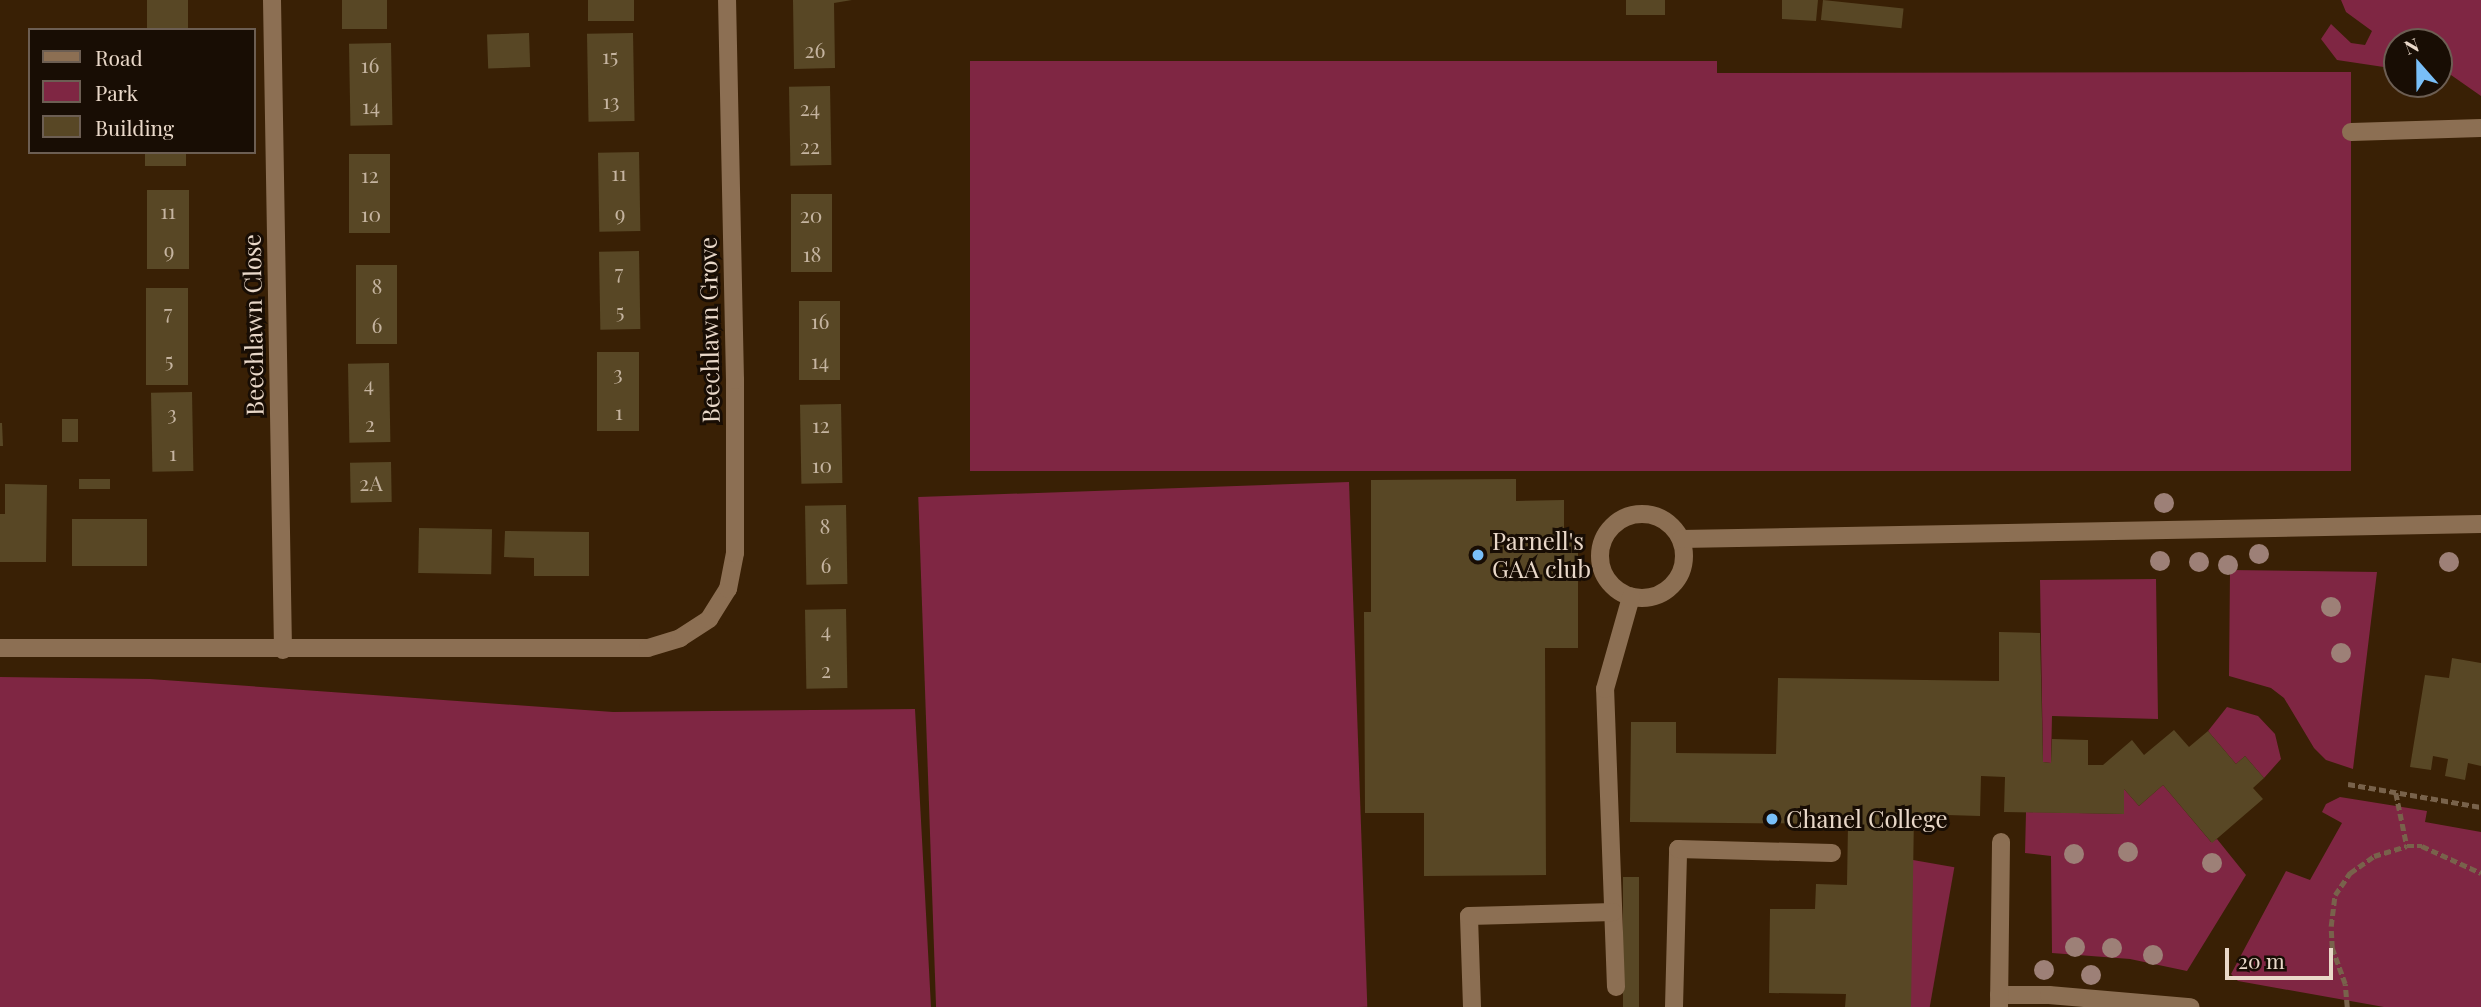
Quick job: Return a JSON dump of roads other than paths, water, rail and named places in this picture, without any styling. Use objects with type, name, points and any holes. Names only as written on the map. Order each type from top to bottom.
[{"type":"street","name":"Beechlawn Close","points":[[272,0],[283,650]]},
{"type":"street","name":"Beechlawn Grove","points":[[0,648],[648,648],[680,638],[709,619],[728,589],[735,554],[736,380],[727,0]]},
{"type":"street","points":[[2351,132],[2481,128]]},
{"type":"street","points":[[1634,514],[1648,514],[1673,527],[1681,539],[1684,566],[1678,578],[1658,595],[1631,597],[1618,591],[1602,569],[1603,541],[1610,529],[1634,514]]},
{"type":"street","points":[[1681,539],[2481,524]]},
{"type":"street","points":[[1616,987],[1605,689],[1631,597]]},
{"type":"street","points":[[2001,842],[1999,1001],[2049,995],[2190,1007]]},
{"type":"street","points":[[1674,1007],[1678,849],[1832,853]]},
{"type":"street","points":[[1472,1007],[1469,916],[1613,912]]},
{"type":"place","name":"Parnell's GAA club","points":[[1478,555]]},
{"type":"place","name":"Chanel College","points":[[1772,819]]}]
